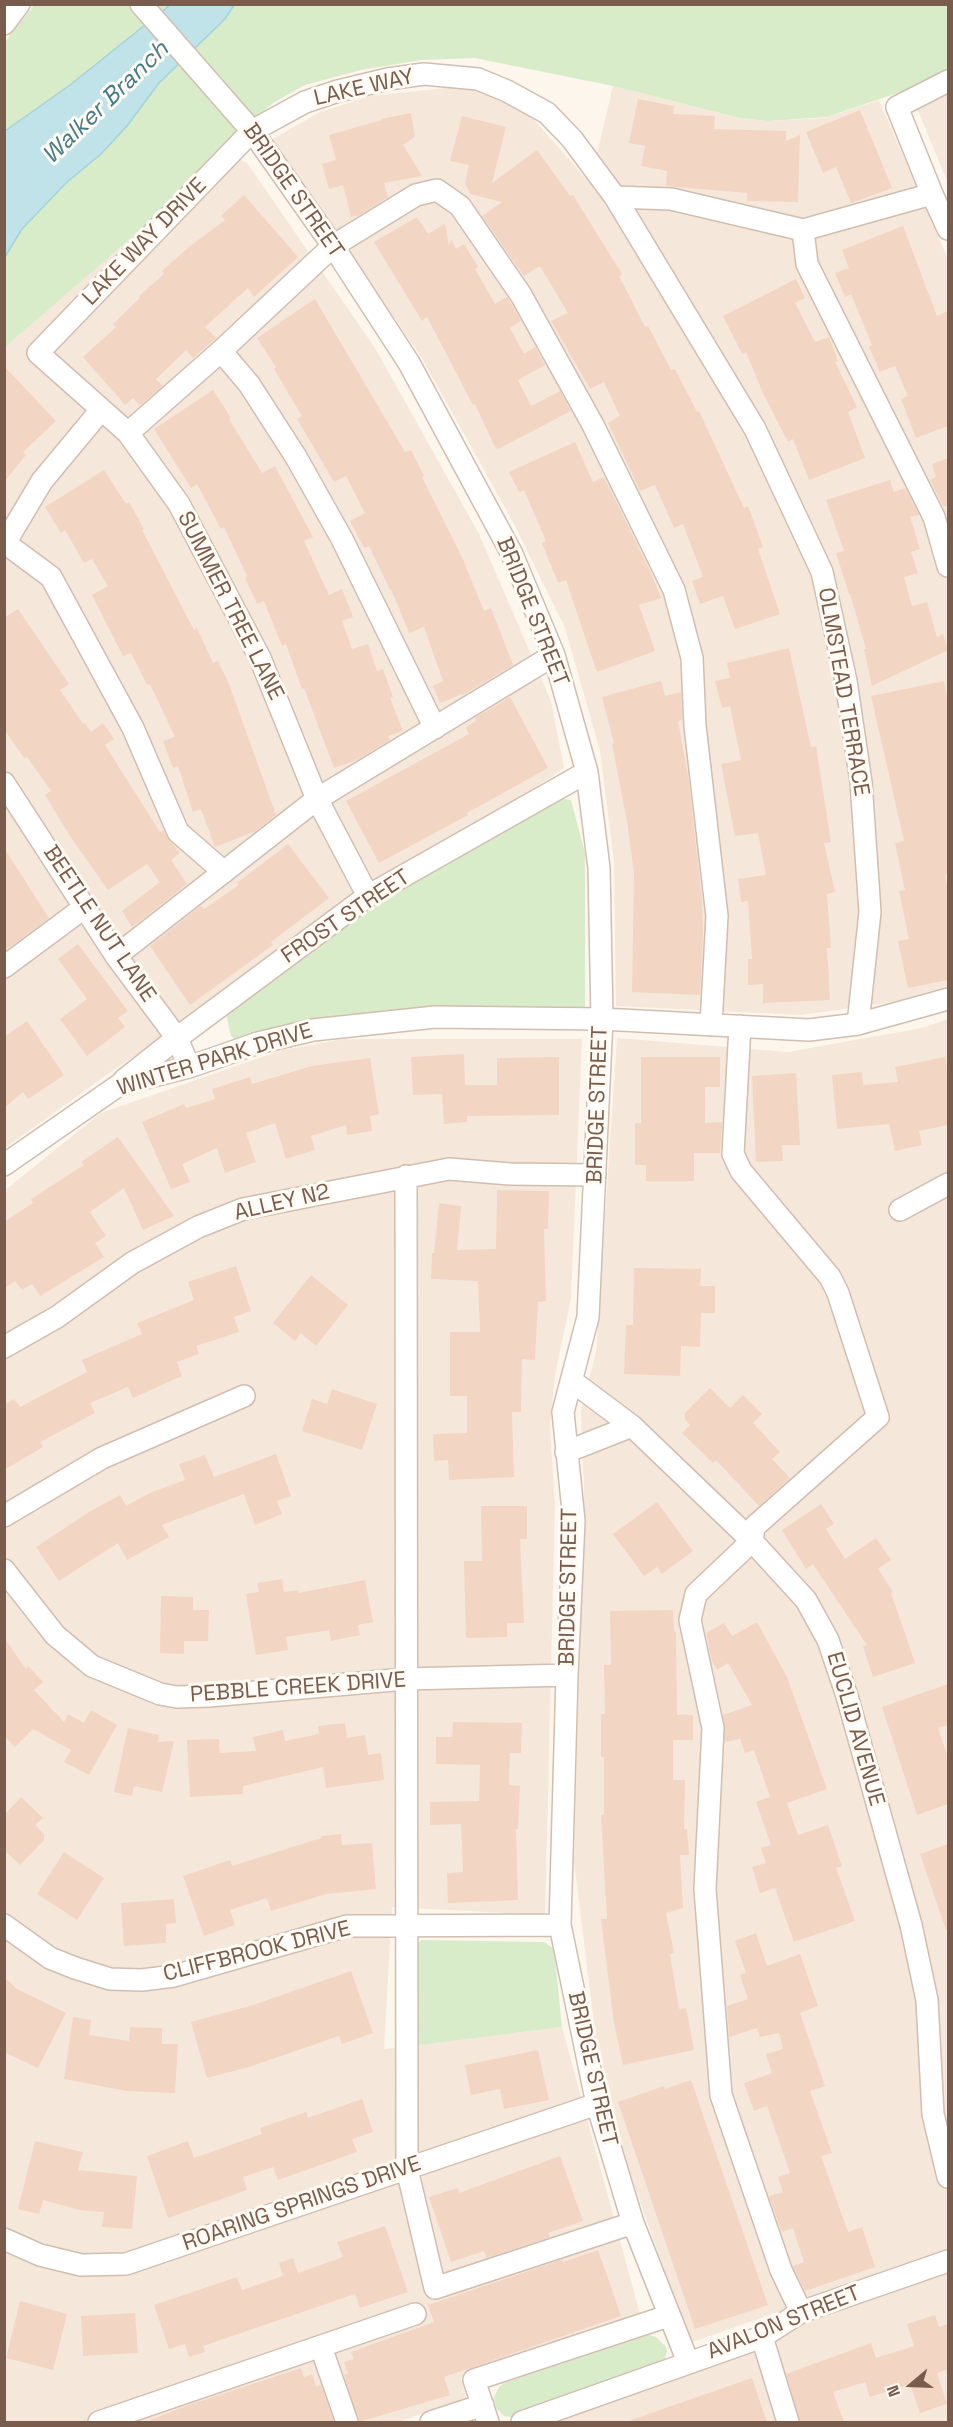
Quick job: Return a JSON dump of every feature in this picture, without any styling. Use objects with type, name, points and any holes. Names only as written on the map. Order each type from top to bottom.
[{"type":"street","points":[[4,24],[19,4]]},
{"type":"street","name":"BRIDGE STREET","points":[[141,4],[252,131],[333,246],[414,373],[512,554],[554,655],[587,772],[600,868],[602,1019],[588,1317],[563,1412],[574,1521],[560,1925],[597,2104],[633,2223],[688,2362]]},
{"type":"street","name":"LAKE WAY","points":[[252,131],[305,102],[388,79],[424,74],[478,79],[507,91],[547,113],[572,139],[615,197]]},
{"type":"street","points":[[948,81],[897,107],[948,229]]},
{"type":"street","name":"LAKE WAY DRIVE","points":[[38,353],[252,131]]},
{"type":"street","points":[[128,433],[221,351],[333,246],[416,195],[437,190],[460,206],[521,295],[592,425],[674,590],[692,658],[695,726],[717,916],[711,1025]]},
{"type":"street","points":[[615,197],[671,199],[803,230],[932,194]]},
{"type":"street","name":"OLMSTEAD TERRACE","points":[[615,197],[755,429],[822,572],[846,681],[861,782],[870,912],[858,1024]]},
{"type":"street","points":[[803,230],[807,264],[934,517],[948,566]]},
{"type":"street","points":[[221,351],[249,384],[296,457],[342,539],[435,728]]},
{"type":"street","name":"SUMMER TREE LANE","points":[[38,353],[128,433],[179,504],[260,658],[317,799],[368,896]]},
{"type":"street","points":[[101,410],[42,481],[4,543],[51,577],[133,728],[178,832],[224,872]]},
{"type":"street","points":[[116,956],[317,799],[554,655]]},
{"type":"street","name":"FROST STREET","points":[[119,1085],[177,1038],[368,896],[587,772]]},
{"type":"street","name":"BEETLE NUT LANE","points":[[4,783],[116,956],[177,1038],[189,1067]]},
{"type":"street","points":[[4,967],[85,907]]},
{"type":"street","name":"WINTER PARK DRIVE","points":[[4,1165],[119,1085],[189,1067],[258,1043],[323,1029],[435,1017],[602,1019],[809,1030],[858,1024],[948,999]]},
{"type":"street","points":[[740,1026],[733,1154],[741,1170],[830,1277],[838,1293],[878,1417],[754,1527],[753,1540],[696,1594],[690,1620],[713,1728],[705,1889],[721,2095],[782,2270],[801,2312]]},
{"type":"street","name":"ALLEY N2","points":[[4,1347],[57,1317],[132,1263],[198,1227],[243,1209],[449,1169],[510,1174],[595,1175]]},
{"type":"street","points":[[406,1176],[407,2169],[435,2288],[633,2223]]},
{"type":"street","points":[[900,1210],[948,1184]]},
{"type":"street","name":"EUCLID AVENUE","points":[[572,1381],[632,1426],[753,1540],[806,1600],[828,1640],[847,1696],[916,1946],[927,2000],[933,2114],[948,2177]]},
{"type":"street","points":[[4,1516],[102,1458],[244,1396]]},
{"type":"street","points":[[566,1452],[632,1426]]},
{"type":"street","name":"PEBBLE CREEK DRIVE","points":[[4,1570],[55,1635],[92,1665],[160,1694],[209,1696],[406,1679],[567,1675]]},
{"type":"street","name":"CLIFFBROOK DRIVE","points":[[4,1924],[50,1958],[110,1979],[142,1980],[174,1976],[347,1926],[560,1925]]},
{"type":"street","name":"ROARING SPRINGS DRIVE","points":[[4,2239],[40,2255],[81,2265],[126,2264],[597,2104]]},
{"type":"street","name":"AVALON STREET","points":[[688,2362],[762,2337],[801,2312],[948,2261]]},
{"type":"street","points":[[99,2422],[415,2314]]},
{"type":"street","points":[[431,2422],[486,2414],[474,2380],[668,2316]]},
{"type":"street","points":[[762,2337],[788,2422]]},
{"type":"street","points":[[321,2347],[347,2422]]},
{"type":"street","points":[[522,2422],[688,2362]]},
{"type":"shaded area","points":[[948,68],[948,183],[909,89]]},
{"type":"shaded area","points":[[465,86],[528,113],[590,183],[613,86],[740,118],[768,121],[825,118],[879,100],[948,259],[948,986],[893,1002],[801,1015],[616,1006],[614,861],[600,751],[565,628],[513,522],[420,355],[271,140],[320,112],[370,96]]},
{"type":"shaded area","points":[[221,150],[247,163],[375,348],[479,534],[551,701],[564,768],[112,1071],[5,1148],[4,347],[153,219]]},
{"type":"shaded area","points":[[948,1019],[948,2252],[690,2343],[623,2153],[595,2032],[574,1861],[584,1486],[581,1412],[596,1352],[617,1038],[788,1052],[922,1028]]},
{"type":"shaded area","points":[[344,1039],[582,1039],[571,1298],[555,1376],[550,1425],[555,1506],[545,1915],[392,1907],[384,2049],[562,2027],[640,2314],[461,2378],[466,2398],[398,2422],[5,2422],[5,1190],[101,1113],[282,1050]]},
{"type":"shaded area","points":[[948,2256],[948,2422],[507,2422]]},
{"type":"green space","points":[[35,4],[948,5],[948,68],[909,89],[827,117],[768,121],[740,118],[613,86],[475,58],[421,60],[361,70],[305,85],[273,103],[221,150],[153,219],[5,347],[4,43]]},
{"type":"green space","points":[[559,798],[571,800],[585,853],[585,1009],[565,1012],[416,1008],[345,1016],[243,1039],[236,1040],[231,1036],[226,1014],[347,923],[473,846]]},
{"type":"green space","points":[[422,1940],[544,1942],[554,1949],[562,2027],[412,2046],[417,1943]]},
{"type":"green space","points":[[649,2335],[656,2337],[666,2347],[664,2363],[518,2418],[504,2416],[496,2408],[494,2397],[504,2383]]},
{"type":"water","name":"Walker Branch","points":[[170,5],[234,5],[225,19],[159,83],[127,126],[101,154],[66,183],[22,229],[5,257],[5,131],[70,85]]},
{"type":"building","points":[[638,99],[674,106],[673,114],[715,116],[714,129],[786,131],[786,141],[800,135],[798,202],[747,201],[747,193],[666,186],[667,171],[641,166],[645,146],[629,143]]},
{"type":"building","points":[[860,110],[892,188],[851,203],[836,167],[823,173],[806,132]]},
{"type":"building","points":[[411,113],[415,137],[403,145],[422,176],[384,183],[388,197],[360,215],[351,217],[343,185],[329,189],[322,164],[336,160],[329,135],[381,119]]},
{"type":"building","points":[[462,116],[506,127],[492,183],[537,150],[570,196],[573,195],[622,274],[619,276],[645,327],[648,326],[671,370],[675,369],[697,412],[699,411],[744,508],[748,506],[763,547],[758,549],[780,614],[735,629],[723,596],[700,604],[692,581],[703,577],[683,524],[674,528],[655,485],[640,491],[608,423],[620,416],[604,382],[590,389],[551,321],[568,313],[540,266],[524,276],[482,216],[502,202],[470,194],[465,183],[469,165],[450,161]]},
{"type":"building","points":[[244,195],[298,257],[254,297],[248,288],[205,327],[216,338],[193,358],[186,350],[156,379],[163,386],[140,405],[133,398],[125,405],[83,357],[116,327],[113,324],[164,274],[162,271],[225,220],[221,216]]},
{"type":"building","points":[[417,217],[428,234],[445,224],[449,246],[451,239],[456,249],[464,244],[478,267],[475,269],[495,304],[507,297],[521,321],[510,328],[524,354],[535,347],[545,365],[518,380],[531,406],[560,391],[571,411],[498,449],[495,447],[475,404],[473,405],[427,317],[422,321],[374,242]]},
{"type":"building","points":[[903,226],[937,316],[948,311],[948,426],[916,438],[901,399],[908,396],[895,366],[880,372],[869,347],[872,345],[851,294],[845,297],[835,273],[849,268],[842,250]]},
{"type":"building","points":[[796,279],[805,298],[795,303],[815,342],[829,337],[838,361],[835,362],[857,407],[848,412],[865,458],[809,480],[793,439],[788,442],[763,393],[746,352],[742,354],[723,316]]},
{"type":"building","points":[[315,299],[405,452],[411,450],[462,557],[484,611],[491,608],[513,665],[463,695],[440,703],[433,686],[443,681],[424,627],[409,633],[391,589],[369,546],[364,548],[350,521],[365,513],[346,476],[334,482],[297,419],[302,416],[274,369],[276,367],[257,338]]},
{"type":"building","points":[[4,366],[56,421],[23,452],[26,455],[4,482]]},
{"type":"building","points":[[213,390],[262,473],[275,466],[313,537],[304,541],[329,595],[342,589],[353,617],[342,621],[352,649],[368,644],[377,671],[383,669],[393,697],[390,698],[403,731],[388,736],[390,740],[357,760],[334,768],[286,644],[282,646],[264,601],[257,604],[245,578],[247,576],[224,527],[221,529],[197,484],[191,488],[154,429]]},
{"type":"building","points":[[575,442],[593,482],[604,477],[661,598],[639,605],[655,651],[597,672],[566,580],[558,583],[542,543],[546,541],[524,490],[519,492],[509,472]]},
{"type":"building","points":[[948,458],[948,506],[943,506],[930,480],[936,477],[932,464]]},
{"type":"building","points":[[104,470],[126,504],[129,502],[194,630],[197,628],[213,663],[218,661],[229,684],[276,815],[254,832],[215,847],[201,809],[193,812],[178,766],[173,768],[163,741],[175,737],[150,684],[147,685],[131,653],[123,656],[92,595],[108,586],[92,559],[84,563],[65,530],[61,533],[45,507]]},
{"type":"building","points":[[890,480],[894,492],[905,488],[919,515],[910,517],[920,549],[911,552],[918,573],[904,577],[912,606],[927,602],[937,637],[943,634],[948,650],[872,686],[864,649],[866,649],[836,553],[844,551],[826,500]]},
{"type":"building","points":[[18,609],[69,684],[60,690],[91,732],[103,723],[114,739],[105,745],[160,832],[163,830],[180,853],[171,860],[187,884],[132,927],[122,911],[160,882],[147,864],[108,890],[70,836],[45,795],[51,791],[4,729],[4,618]]},
{"type":"building","points":[[789,648],[811,747],[816,746],[831,842],[824,843],[835,892],[827,894],[831,948],[827,948],[830,1000],[763,1003],[763,984],[748,985],[748,959],[752,959],[748,901],[741,902],[738,879],[766,875],[758,833],[735,836],[721,764],[741,760],[730,706],[722,708],[715,681],[730,678],[727,663]]},
{"type":"building","points":[[661,681],[665,696],[681,692],[682,720],[678,721],[688,775],[702,900],[700,995],[632,992],[634,873],[627,821],[612,744],[614,743],[602,697]]},
{"type":"building","points":[[944,681],[948,702],[948,874],[945,875],[948,892],[948,980],[908,988],[898,941],[909,939],[899,891],[905,890],[895,843],[904,841],[871,696]]},
{"type":"building","points":[[510,697],[548,768],[379,863],[346,801],[469,734],[466,727],[476,721],[475,718]]},
{"type":"building","points":[[288,844],[329,898],[271,942],[273,945],[190,1005],[150,946],[201,906],[204,909],[239,885],[237,883]]},
{"type":"building","points":[[4,848],[49,918],[4,951]]},
{"type":"building","points":[[78,944],[128,1011],[118,1018],[125,1027],[87,1056],[60,1019],[87,999],[58,959]]},
{"type":"building","points":[[27,1021],[64,1075],[28,1099],[23,1092],[4,1108],[4,1037]]},
{"type":"building","points":[[464,1054],[465,1085],[497,1085],[497,1058],[559,1057],[559,1115],[467,1116],[467,1122],[444,1124],[442,1094],[413,1095],[411,1057]]},
{"type":"building","points":[[641,1057],[720,1057],[720,1087],[705,1087],[705,1123],[722,1122],[720,1153],[694,1153],[694,1181],[646,1181],[646,1165],[635,1165],[635,1123],[641,1123]]},
{"type":"building","points":[[945,1057],[948,1072],[948,1125],[919,1131],[922,1145],[895,1151],[889,1124],[837,1129],[832,1075],[862,1072],[863,1085],[898,1082],[895,1067]]},
{"type":"building","points":[[370,1058],[379,1114],[370,1116],[372,1131],[347,1135],[346,1125],[311,1136],[315,1150],[286,1159],[275,1123],[246,1133],[256,1162],[225,1173],[217,1148],[182,1164],[190,1182],[171,1189],[142,1122],[184,1104],[186,1108],[215,1099],[212,1089],[250,1077],[252,1084],[312,1066]]},
{"type":"building","points":[[796,1073],[800,1145],[782,1145],[783,1161],[756,1162],[752,1076]]},
{"type":"building","points":[[118,1137],[174,1216],[143,1230],[124,1188],[90,1212],[106,1236],[95,1243],[104,1257],[40,1296],[32,1284],[22,1290],[15,1281],[4,1288],[4,1222],[33,1203],[31,1199],[84,1165],[81,1162]]},
{"type":"building","points":[[497,1190],[549,1191],[548,1229],[544,1229],[546,1301],[538,1302],[535,1360],[522,1359],[521,1412],[512,1412],[514,1477],[449,1480],[448,1460],[434,1461],[433,1434],[467,1433],[467,1396],[450,1396],[450,1332],[480,1332],[478,1281],[431,1279],[439,1203],[461,1206],[457,1250],[496,1249]]},
{"type":"building","points":[[236,1266],[251,1311],[234,1317],[239,1332],[196,1346],[199,1354],[177,1362],[182,1376],[133,1398],[128,1387],[90,1403],[95,1413],[40,1442],[43,1447],[4,1470],[4,1405],[14,1399],[20,1407],[87,1372],[82,1360],[142,1334],[137,1323],[194,1300],[188,1282]]},
{"type":"building","points":[[634,1268],[701,1269],[700,1286],[715,1286],[715,1313],[701,1313],[700,1347],[681,1346],[680,1376],[624,1374],[626,1325],[633,1325]]},
{"type":"building","points":[[311,1275],[348,1305],[316,1346],[301,1333],[295,1341],[273,1323]]},
{"type":"building","points":[[710,1388],[730,1408],[743,1395],[762,1414],[753,1423],[780,1452],[772,1459],[790,1478],[759,1506],[716,1460],[713,1463],[682,1433],[690,1425],[685,1419],[685,1413]]},
{"type":"building","points":[[332,1389],[377,1404],[362,1450],[302,1431],[312,1399],[327,1404]]},
{"type":"building","points":[[276,1454],[291,1496],[277,1501],[282,1514],[255,1525],[244,1494],[162,1525],[169,1537],[127,1560],[118,1543],[59,1581],[36,1547],[89,1512],[120,1495],[126,1506],[152,1492],[185,1480],[179,1464],[205,1455],[214,1477]]},
{"type":"building","points":[[657,1502],[693,1551],[662,1574],[657,1567],[644,1576],[613,1534]]},
{"type":"building","points":[[821,1504],[834,1524],[826,1529],[845,1559],[876,1538],[891,1560],[878,1569],[893,1592],[891,1593],[915,1663],[873,1677],[863,1646],[867,1645],[813,1564],[806,1569],[782,1530]]},
{"type":"building","points":[[481,1506],[527,1506],[527,1539],[520,1539],[524,1623],[507,1623],[507,1637],[466,1638],[464,1561],[482,1561]]},
{"type":"building","points":[[282,1579],[284,1592],[298,1590],[299,1593],[365,1580],[373,1622],[358,1625],[360,1635],[331,1641],[329,1630],[286,1637],[288,1650],[256,1655],[246,1594],[259,1592],[257,1583]]},
{"type":"building","points":[[161,1596],[193,1597],[193,1610],[209,1610],[208,1641],[184,1641],[184,1654],[160,1653]]},
{"type":"building","points":[[673,1610],[674,1631],[676,1632],[677,1715],[693,1715],[693,1740],[673,1740],[673,1780],[685,1780],[684,1829],[687,1829],[689,1855],[680,1855],[683,1908],[666,1913],[674,1953],[670,1954],[679,2009],[686,2008],[694,2050],[623,2065],[614,2023],[601,1919],[607,1919],[601,1815],[604,1815],[601,1714],[605,1714],[604,1665],[611,1665],[610,1611]]},
{"type":"building","points":[[757,1622],[787,1677],[827,1789],[787,1803],[798,1835],[828,1825],[842,1866],[836,1868],[855,1921],[794,1942],[775,1888],[760,1893],[752,1867],[766,1863],[761,1848],[771,1845],[756,1802],[770,1797],[754,1750],[745,1753],[740,1739],[725,1742],[723,1715],[752,1705],[728,1663],[717,1670],[712,1661],[706,1633],[724,1623],[732,1636]]},
{"type":"building","points":[[4,1638],[26,1669],[28,1666],[43,1682],[34,1690],[64,1722],[68,1714],[84,1723],[91,1710],[117,1725],[89,1775],[64,1762],[71,1750],[33,1729],[15,1747],[4,1736]]},
{"type":"building","points":[[948,1684],[948,1725],[938,1728],[948,1757],[948,1804],[917,1815],[882,1707]]},
{"type":"building","points":[[453,1722],[522,1723],[521,1753],[510,1753],[509,1785],[520,1786],[518,1829],[516,1829],[518,1900],[448,1903],[447,1873],[463,1872],[461,1824],[430,1825],[430,1802],[479,1801],[480,1765],[436,1764],[436,1737],[452,1737]]},
{"type":"building","points":[[345,1723],[347,1738],[365,1735],[368,1755],[381,1753],[384,1780],[326,1788],[323,1767],[243,1786],[243,1794],[190,1797],[187,1740],[219,1739],[220,1753],[256,1751],[253,1737],[283,1730],[285,1741],[319,1734],[318,1726]]},
{"type":"building","points":[[128,1728],[159,1735],[158,1742],[174,1741],[162,1792],[134,1786],[132,1796],[114,1792]]},
{"type":"building","points":[[21,1797],[43,1818],[35,1825],[44,1834],[44,1840],[20,1865],[4,1850],[4,1815]]},
{"type":"building","points":[[341,1834],[342,1845],[372,1843],[376,1889],[326,1894],[271,1911],[267,1898],[230,1910],[235,1925],[204,1936],[183,1876],[230,1860],[232,1866],[321,1838],[321,1836]]},
{"type":"building","points":[[948,1844],[948,1929],[946,1930],[920,1854]]},
{"type":"building","points":[[64,1852],[104,1878],[77,1920],[37,1894]]},
{"type":"building","points":[[174,1899],[176,1923],[166,1924],[166,1943],[124,1946],[121,1903]]},
{"type":"building","points":[[756,1933],[767,1966],[800,1954],[818,2006],[800,2013],[825,2086],[810,2091],[832,2153],[821,2156],[848,2232],[862,2227],[875,2267],[805,2291],[793,2266],[804,2262],[793,2228],[782,2232],[769,2196],[783,2192],[778,2177],[790,2173],[767,2106],[754,2111],[744,2083],[772,2073],[766,2054],[783,2049],[779,2033],[760,2037],[757,2028],[729,2037],[727,2006],[748,1999],[740,1975],[746,1973],[735,1941]]},
{"type":"building","points":[[351,1971],[373,2033],[342,2044],[339,2036],[249,2067],[207,2078],[191,2022],[253,2005]]},
{"type":"building","points":[[4,1977],[17,1989],[66,2013],[38,2068],[4,2052]]},
{"type":"building","points":[[73,2017],[91,2020],[89,2035],[129,2041],[130,2027],[162,2028],[162,2044],[178,2044],[175,2093],[127,2091],[64,2079]]},
{"type":"building","points":[[538,2050],[549,2100],[504,2109],[500,2089],[471,2095],[465,2065]]},
{"type":"building","points":[[691,2080],[768,2305],[695,2329],[618,2102],[664,2086],[665,2089]]},
{"type":"building","points":[[362,2099],[373,2132],[352,2139],[357,2152],[278,2180],[273,2167],[243,2177],[247,2190],[168,2218],[147,2156],[188,2141],[194,2158],[262,2134],[260,2128],[306,2112],[308,2118]]},
{"type":"building","points":[[35,2141],[83,2152],[78,2170],[137,2176],[132,2229],[102,2227],[104,2212],[80,2210],[43,2200],[39,2214],[18,2209]]},
{"type":"building","points":[[560,2156],[583,2221],[548,2233],[550,2237],[487,2258],[484,2251],[451,2262],[429,2197],[458,2188],[459,2193]]},
{"type":"building","points":[[385,2226],[408,2292],[360,2308],[355,2294],[203,2346],[205,2352],[189,2357],[185,2344],[169,2349],[154,2305],[237,2277],[242,2290],[283,2276],[279,2263],[293,2258],[298,2273],[343,2257],[337,2242]]},
{"type":"building","points":[[598,2250],[621,2316],[444,2377],[450,2395],[359,2422],[344,2375],[348,2373],[344,2362],[354,2359],[351,2352],[434,2322],[428,2305],[558,2261],[563,2262]]},
{"type":"building","points":[[20,2301],[67,2314],[53,2370],[6,2358]]},
{"type":"building","points":[[135,2313],[138,2353],[83,2356],[81,2316]]},
{"type":"building","points":[[935,2315],[939,2327],[948,2324],[948,2369],[937,2373],[947,2404],[920,2413],[910,2384],[870,2397],[865,2382],[833,2392],[844,2422],[800,2422],[786,2374],[871,2343],[876,2358],[914,2346],[907,2324]]},
{"type":"building","points":[[301,2368],[304,2377],[312,2374],[316,2386],[321,2385],[334,2422],[151,2422],[150,2420],[186,2406]]},
{"type":"building","points":[[752,2378],[767,2422],[632,2422],[631,2420]]}]
